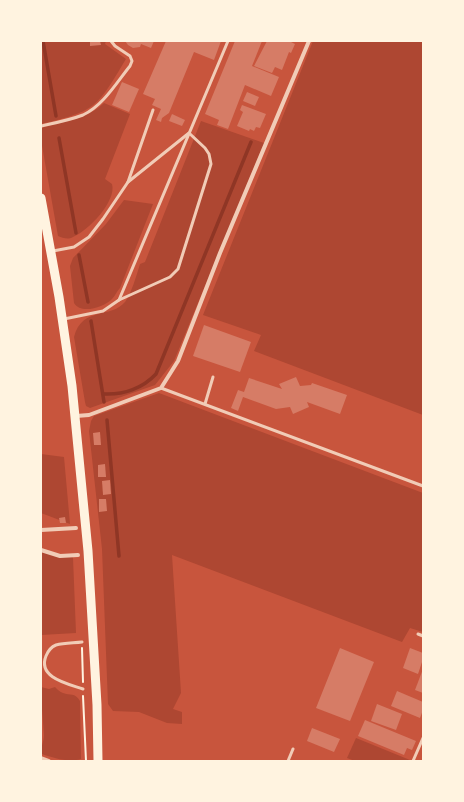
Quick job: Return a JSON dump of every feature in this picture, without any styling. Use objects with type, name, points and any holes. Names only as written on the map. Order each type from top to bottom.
[{"type":"main road","points":[[41,198],[62,319],[75,416],[88,567],[97,705],[98,761]]},
{"type":"street","points":[[75,416],[89,415],[161,388],[178,361],[220,253],[309,41]]},
{"type":"street","points":[[41,530],[76,528]]},
{"type":"street","points":[[41,550],[60,556],[78,555]]},
{"type":"street","points":[[41,758],[49,761]]},
{"type":"lane","points":[[41,126],[84,114],[94,108],[104,98],[130,66],[132,61],[130,56],[115,46],[111,41]]},
{"type":"lane","points":[[119,300],[228,41]]},
{"type":"lane","points":[[51,251],[74,247],[89,237],[104,219],[128,182],[153,110]]},
{"type":"lane","points":[[128,182],[190,133]]},
{"type":"lane","points":[[62,319],[103,311],[119,300],[170,277],[178,269],[211,164],[209,154],[190,133]]},
{"type":"lane","points":[[205,404],[213,377]]},
{"type":"lane","points":[[161,388],[423,486]]},
{"type":"lane","points":[[418,634],[423,636]]},
{"type":"lane","points":[[82,642],[56,646],[49,650],[44,660],[46,670],[51,676],[83,689]]},
{"type":"lane","points":[[413,761],[423,738]]},
{"type":"lane","points":[[288,761],[293,749]]},
{"type":"path","points":[[82,642],[86,761]]},
{"type":"shaded area","points":[[41,41],[106,41],[105,44],[126,59],[108,88],[94,105],[74,115],[41,124]]},
{"type":"shaded area","points":[[313,41],[423,41],[423,415],[254,351],[261,335],[203,315]]},
{"type":"shaded area","points":[[104,103],[130,114],[105,179],[112,184],[110,199],[100,215],[86,229],[67,239],[58,236],[41,140],[41,128],[82,117],[97,109]]},
{"type":"shaded area","points":[[201,121],[264,143],[174,361],[155,385],[90,408],[86,406],[85,402],[74,337],[78,327],[83,321],[97,314],[119,307],[127,299],[134,284],[140,264],[145,262]]},
{"type":"shaded area","points":[[124,200],[153,204],[120,288],[112,299],[104,305],[87,309],[77,307],[74,303],[70,266],[73,258],[106,224]]},
{"type":"shaded area","points":[[159,393],[423,493],[423,632],[410,628],[402,642],[172,555],[181,693],[173,709],[182,712],[182,724],[167,723],[139,712],[113,711],[108,704],[102,549],[89,431],[91,421],[94,416]]},
{"type":"shaded area","points":[[41,454],[64,457],[70,524],[41,513]]},
{"type":"shaded area","points":[[41,552],[71,555],[73,558],[76,633],[41,635]]},
{"type":"shaded area","points":[[41,687],[49,689],[55,687],[62,693],[76,696],[80,701],[81,759],[66,760],[42,754],[41,749],[44,735]]},
{"type":"shaded area","points":[[356,738],[410,761],[355,761],[347,758]]},
{"type":"building","points":[[90,41],[100,41],[101,45],[90,46]]},
{"type":"building","points":[[125,41],[154,41],[151,48],[141,44],[140,47],[133,48]]},
{"type":"building","points":[[166,41],[221,41],[214,60],[194,52],[169,113],[162,118],[161,122],[156,120],[161,109],[152,105],[155,99],[143,94]]},
{"type":"building","points":[[235,41],[262,41],[252,66],[279,77],[271,96],[245,85],[228,129],[217,125],[219,120],[205,114]]},
{"type":"building","points":[[267,41],[291,41],[295,44],[291,53],[289,52],[282,70],[275,67],[272,73],[254,66]]},
{"type":"building","points":[[122,82],[139,89],[129,112],[112,105]]},
{"type":"building","points":[[247,92],[259,97],[255,106],[243,101]]},
{"type":"building","points":[[242,105],[266,114],[260,128],[256,127],[254,131],[250,129],[249,131],[237,126],[243,112],[240,110]]},
{"type":"building","points":[[172,114],[185,120],[182,126],[169,121]]},
{"type":"building","points":[[204,325],[251,342],[240,372],[193,356]]},
{"type":"building","points":[[296,377],[300,386],[311,385],[312,383],[347,395],[340,414],[307,402],[309,407],[293,414],[290,407],[276,409],[243,397],[238,411],[231,408],[238,390],[244,392],[249,378],[282,389],[279,384]]},
{"type":"building","points":[[100,432],[101,445],[94,445],[93,433]]},
{"type":"building","points":[[105,464],[106,477],[98,477],[98,465]]},
{"type":"building","points":[[110,480],[111,494],[103,495],[102,481]]},
{"type":"building","points":[[99,499],[106,499],[107,511],[99,512]]},
{"type":"building","points":[[65,517],[66,523],[60,523],[59,518]]},
{"type":"building","points":[[340,648],[374,662],[350,721],[316,708]]},
{"type":"building","points":[[410,648],[423,653],[423,659],[418,674],[403,668]]},
{"type":"building","points":[[423,669],[423,693],[415,690]]},
{"type":"building","points":[[397,691],[423,702],[423,710],[420,718],[391,706]]},
{"type":"building","points":[[377,704],[402,714],[396,730],[371,721]]},
{"type":"building","points":[[365,720],[416,741],[412,750],[407,748],[404,755],[358,736]]},
{"type":"building","points":[[312,728],[340,739],[334,752],[307,741]]},
{"type":"waterway","points":[[43,41],[56,116]]},
{"type":"waterway","points":[[59,138],[76,233]]},
{"type":"waterway","points":[[104,394],[133,390],[151,379],[156,374],[251,142]]},
{"type":"waterway","points":[[79,255],[88,302]]},
{"type":"waterway","points":[[91,321],[104,402]]},
{"type":"waterway","points":[[107,420],[119,556]]}]
